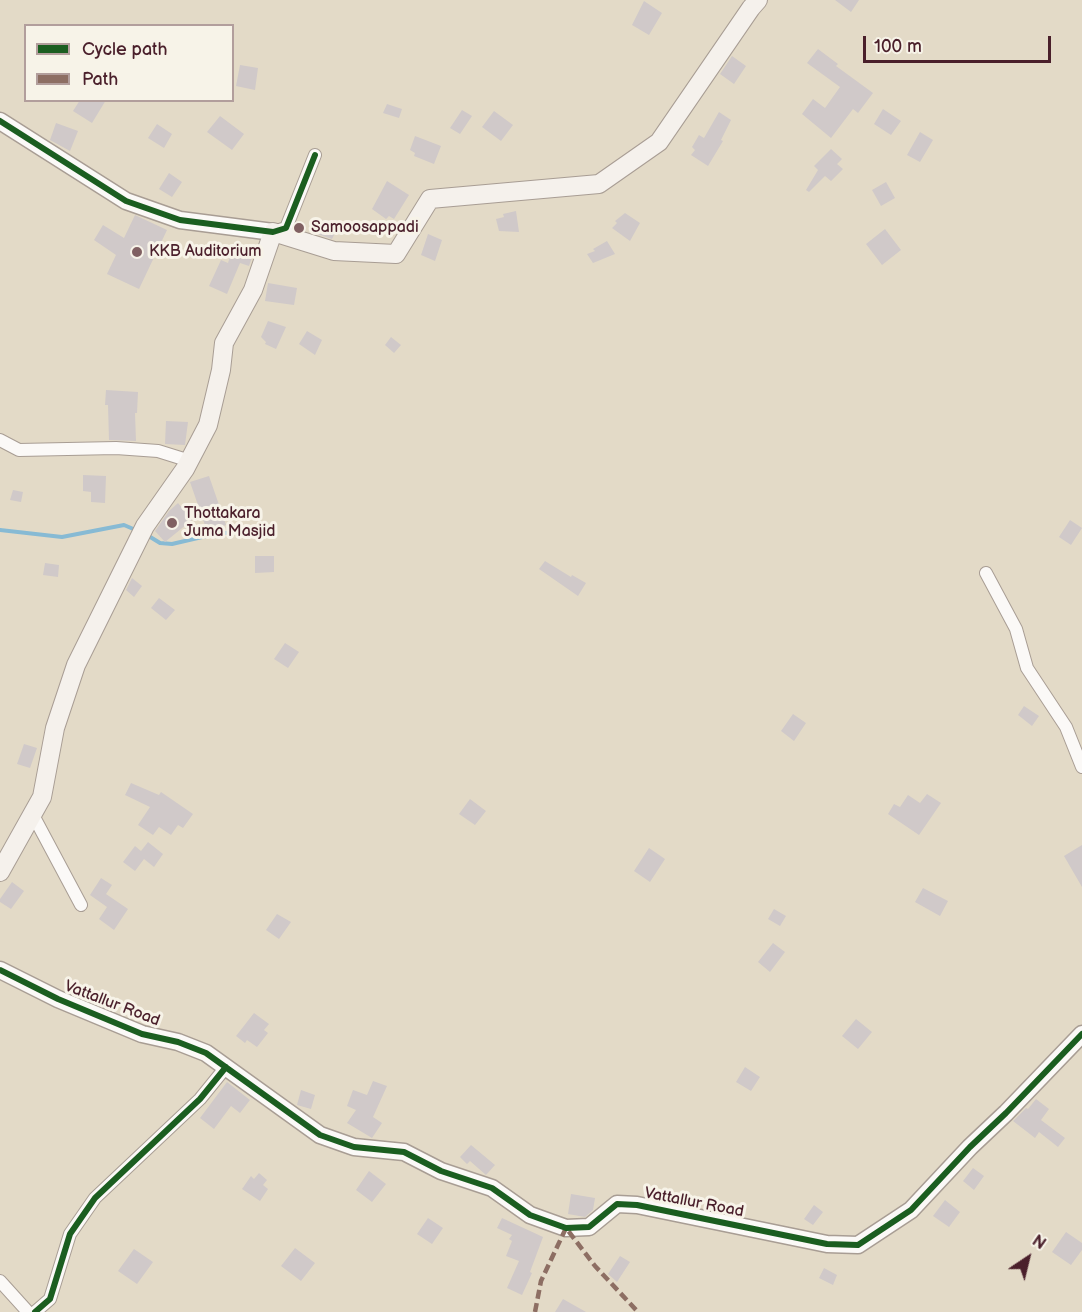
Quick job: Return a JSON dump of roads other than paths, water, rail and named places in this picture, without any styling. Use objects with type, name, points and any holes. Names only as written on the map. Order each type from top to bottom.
[{"type":"main road","points":[[0,872],[42,797],[55,728],[76,665],[142,532],[190,462],[208,425],[221,370],[224,343],[254,290],[273,232],[334,250],[396,254],[429,199],[599,184],[659,142],[758,0]]},
{"type":"street","points":[[0,121],[126,201],[180,220],[273,232],[286,228],[315,155]]},
{"type":"street","points":[[0,440],[19,450],[116,448],[158,451],[190,462]]},
{"type":"street","points":[[986,573],[1016,629],[1027,668],[1066,727],[1082,767]]},
{"type":"street","points":[[33,815],[81,905]]},
{"type":"street","name":"Vattallur Road","points":[[0,970],[58,999],[142,1034],[178,1042],[206,1053],[320,1135],[354,1147],[404,1152],[441,1171],[492,1188],[530,1215],[566,1228],[589,1227],[617,1203],[637,1205],[827,1244],[858,1245],[911,1210],[1082,1034]]},
{"type":"street","points":[[35,1312],[50,1299],[70,1234],[95,1198],[200,1099],[226,1067]]},
{"type":"street","points":[[0,1281],[28,1312]]},
{"type":"waterway","points":[[0,530],[62,537],[124,525],[138,531]]},
{"type":"waterway","points":[[147,535],[160,543],[172,544],[215,534],[269,529]]},
{"type":"place","name":"Samoosappadi","points":[[299,228]]},
{"type":"place","name":"KKB Auditorium","points":[[137,252]]},
{"type":"place","name":"Thottakara Juma Masjid","points":[[172,523]]}]
